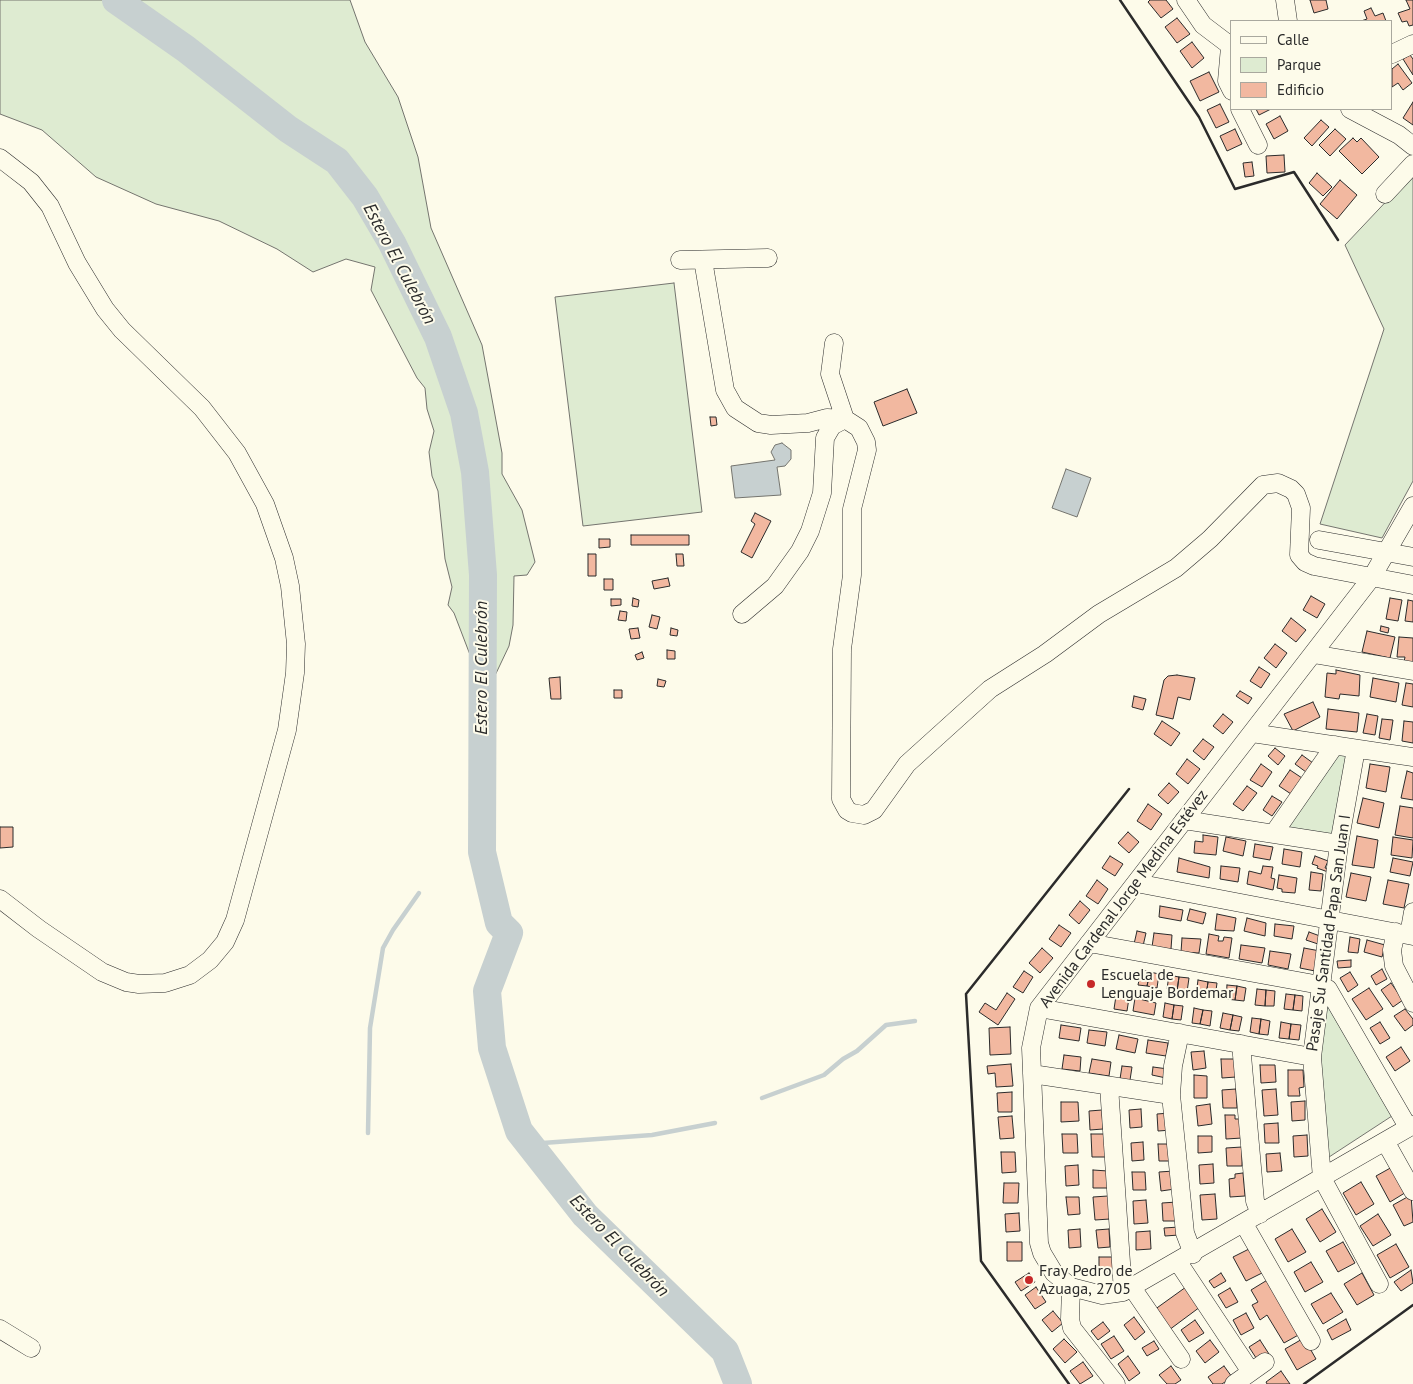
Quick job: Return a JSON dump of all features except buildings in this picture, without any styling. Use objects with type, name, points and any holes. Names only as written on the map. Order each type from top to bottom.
[{"type":"street","points":[[1186,0],[1203,25],[1230,46]]},
{"type":"street","points":[[1285,0],[1288,20]]},
{"type":"street","points":[[1393,54],[1413,44]]},
{"type":"street","points":[[1230,56],[1227,81],[1230,87]]},
{"type":"street","points":[[1240,110],[1258,145]]},
{"type":"street","points":[[1352,110],[1399,135],[1413,146]]},
{"type":"street","points":[[0,158],[31,182],[50,206],[81,271],[122,330],[202,408],[237,453],[265,504],[284,558],[292,596],[296,644],[292,702],[284,740],[235,920],[225,942],[210,960],[190,975],[171,982],[152,985],[126,982],[102,972],[0,899]]},
{"type":"street","points":[[1385,194],[1413,164]]},
{"type":"street","points":[[680,260],[768,258]]},
{"type":"street","points":[[703,260],[725,390],[728,399],[735,408],[758,423],[771,425],[808,423],[827,418],[845,419],[855,424],[864,435],[867,450],[852,509],[852,575],[842,649],[841,799],[847,810],[852,813],[864,815],[874,810],[907,764],[990,689],[1045,654],[1099,614],[1176,568],[1210,539],[1262,485],[1278,483],[1291,489],[1296,494],[1301,508],[1299,555],[1305,562],[1314,566],[1413,585]]},
{"type":"street","points":[[834,343],[830,374],[845,419]]},
{"type":"street","points":[[742,614],[775,586],[804,544],[817,513],[822,494],[825,438],[832,426],[845,419]]},
{"type":"street","name":"Avenida Cardenal Jorge Medina Estévez","points":[[1411,1126],[1128,1290],[1092,1294],[1071,1287],[1062,1281],[1047,1264],[1039,1242],[1032,1036],[1039,1008],[1372,577],[1413,506]]},
{"type":"street","points":[[1319,540],[1413,557]]},
{"type":"street","points":[[1313,654],[1413,672]]},
{"type":"street","points":[[1252,733],[1413,757]]},
{"type":"street","points":[[1274,833],[1335,745]]},
{"type":"street","name":"Pasaje Su Santidad Papa San Juan I","points":[[1356,749],[1339,844],[1312,1057],[1322,1178],[1379,1284]]},
{"type":"street","points":[[1184,820],[1339,844]]},
{"type":"street","points":[[1136,883],[1406,934]]},
{"type":"street","points":[[1413,912],[1406,934],[1392,950],[1394,966],[1413,1003]]},
{"type":"street","points":[[1089,943],[1320,985],[1328,989],[1411,1126]]},
{"type":"street","points":[[1039,1008],[1312,1057]]},
{"type":"street","points":[[1180,1033],[1173,1066],[1171,1095],[1185,1233],[1185,1258],[1258,1367],[1234,1384]]},
{"type":"street","points":[[1241,1044],[1255,1201],[1260,1214]]},
{"type":"street","points":[[1032,1074],[1171,1095]]},
{"type":"street","points":[[1109,1086],[1128,1290],[1181,1359]]},
{"type":"street","points":[[1385,1141],[1413,1191]]},
{"type":"street","points":[[1244,1224],[1311,1341]]},
{"type":"street","points":[[1071,1287],[1070,1319],[1072,1328],[1116,1384]]},
{"type":"street","points":[[0,1328],[31,1348]]},
{"type":"green space","points":[[0,0],[350,0],[365,42],[398,97],[418,157],[431,228],[482,345],[502,453],[502,474],[522,510],[535,562],[527,575],[514,576],[513,625],[509,646],[482,703],[474,681],[472,660],[454,613],[448,605],[452,587],[445,559],[438,491],[432,476],[429,452],[434,431],[427,409],[425,388],[417,378],[371,290],[375,267],[346,259],[313,272],[277,249],[219,221],[156,204],[96,177],[42,130],[0,114]]},
{"type":"green space","points":[[1413,173],[1413,481],[1382,538],[1320,524],[1384,329],[1345,245]]},
{"type":"green space","points":[[674,283],[702,512],[583,526],[555,297]]},
{"type":"green space","points":[[1339,752],[1349,753],[1334,837],[1284,829]]},
{"type":"green space","points":[[1329,1007],[1395,1114],[1326,1159],[1320,1047],[1324,1010]]},
{"type":"shaded area","points":[[782,443],[791,450],[791,459],[785,466],[777,467],[781,495],[735,498],[731,466],[775,460],[771,452],[775,445]]},
{"type":"shaded area","points":[[1066,469],[1091,478],[1077,517],[1052,508]]},
{"type":"waterway","name":"Estero El Culebrón","points":[[116,0],[186,49],[288,129],[337,161],[365,197],[392,243],[438,337],[464,413],[475,472],[483,575],[482,852],[499,923],[509,933],[487,991],[492,1048],[519,1131],[585,1215],[725,1351],[738,1384]]},
{"type":"waterway","points":[[368,1133],[370,1028],[383,948],[419,893]]},
{"type":"waterway","points":[[762,1098],[824,1075],[843,1059],[857,1051],[886,1025],[915,1021]]},
{"type":"waterway","points":[[529,1144],[652,1135],[715,1123]]},
{"type":"wall","points":[[1120,0],[1199,117],[1235,189],[1294,172],[1338,240]]},
{"type":"wall","points":[[1069,1384],[981,1261],[966,994],[1129,789]]},
{"type":"wall","points":[[1304,1384],[1413,1305]]},
{"type":"place","name":"Escuela de Lenguaje Bordemar","points":[[1091,984]]},
{"type":"place","name":"Fray Pedro de Azuaga, 2705","points":[[1029,1280]]}]
